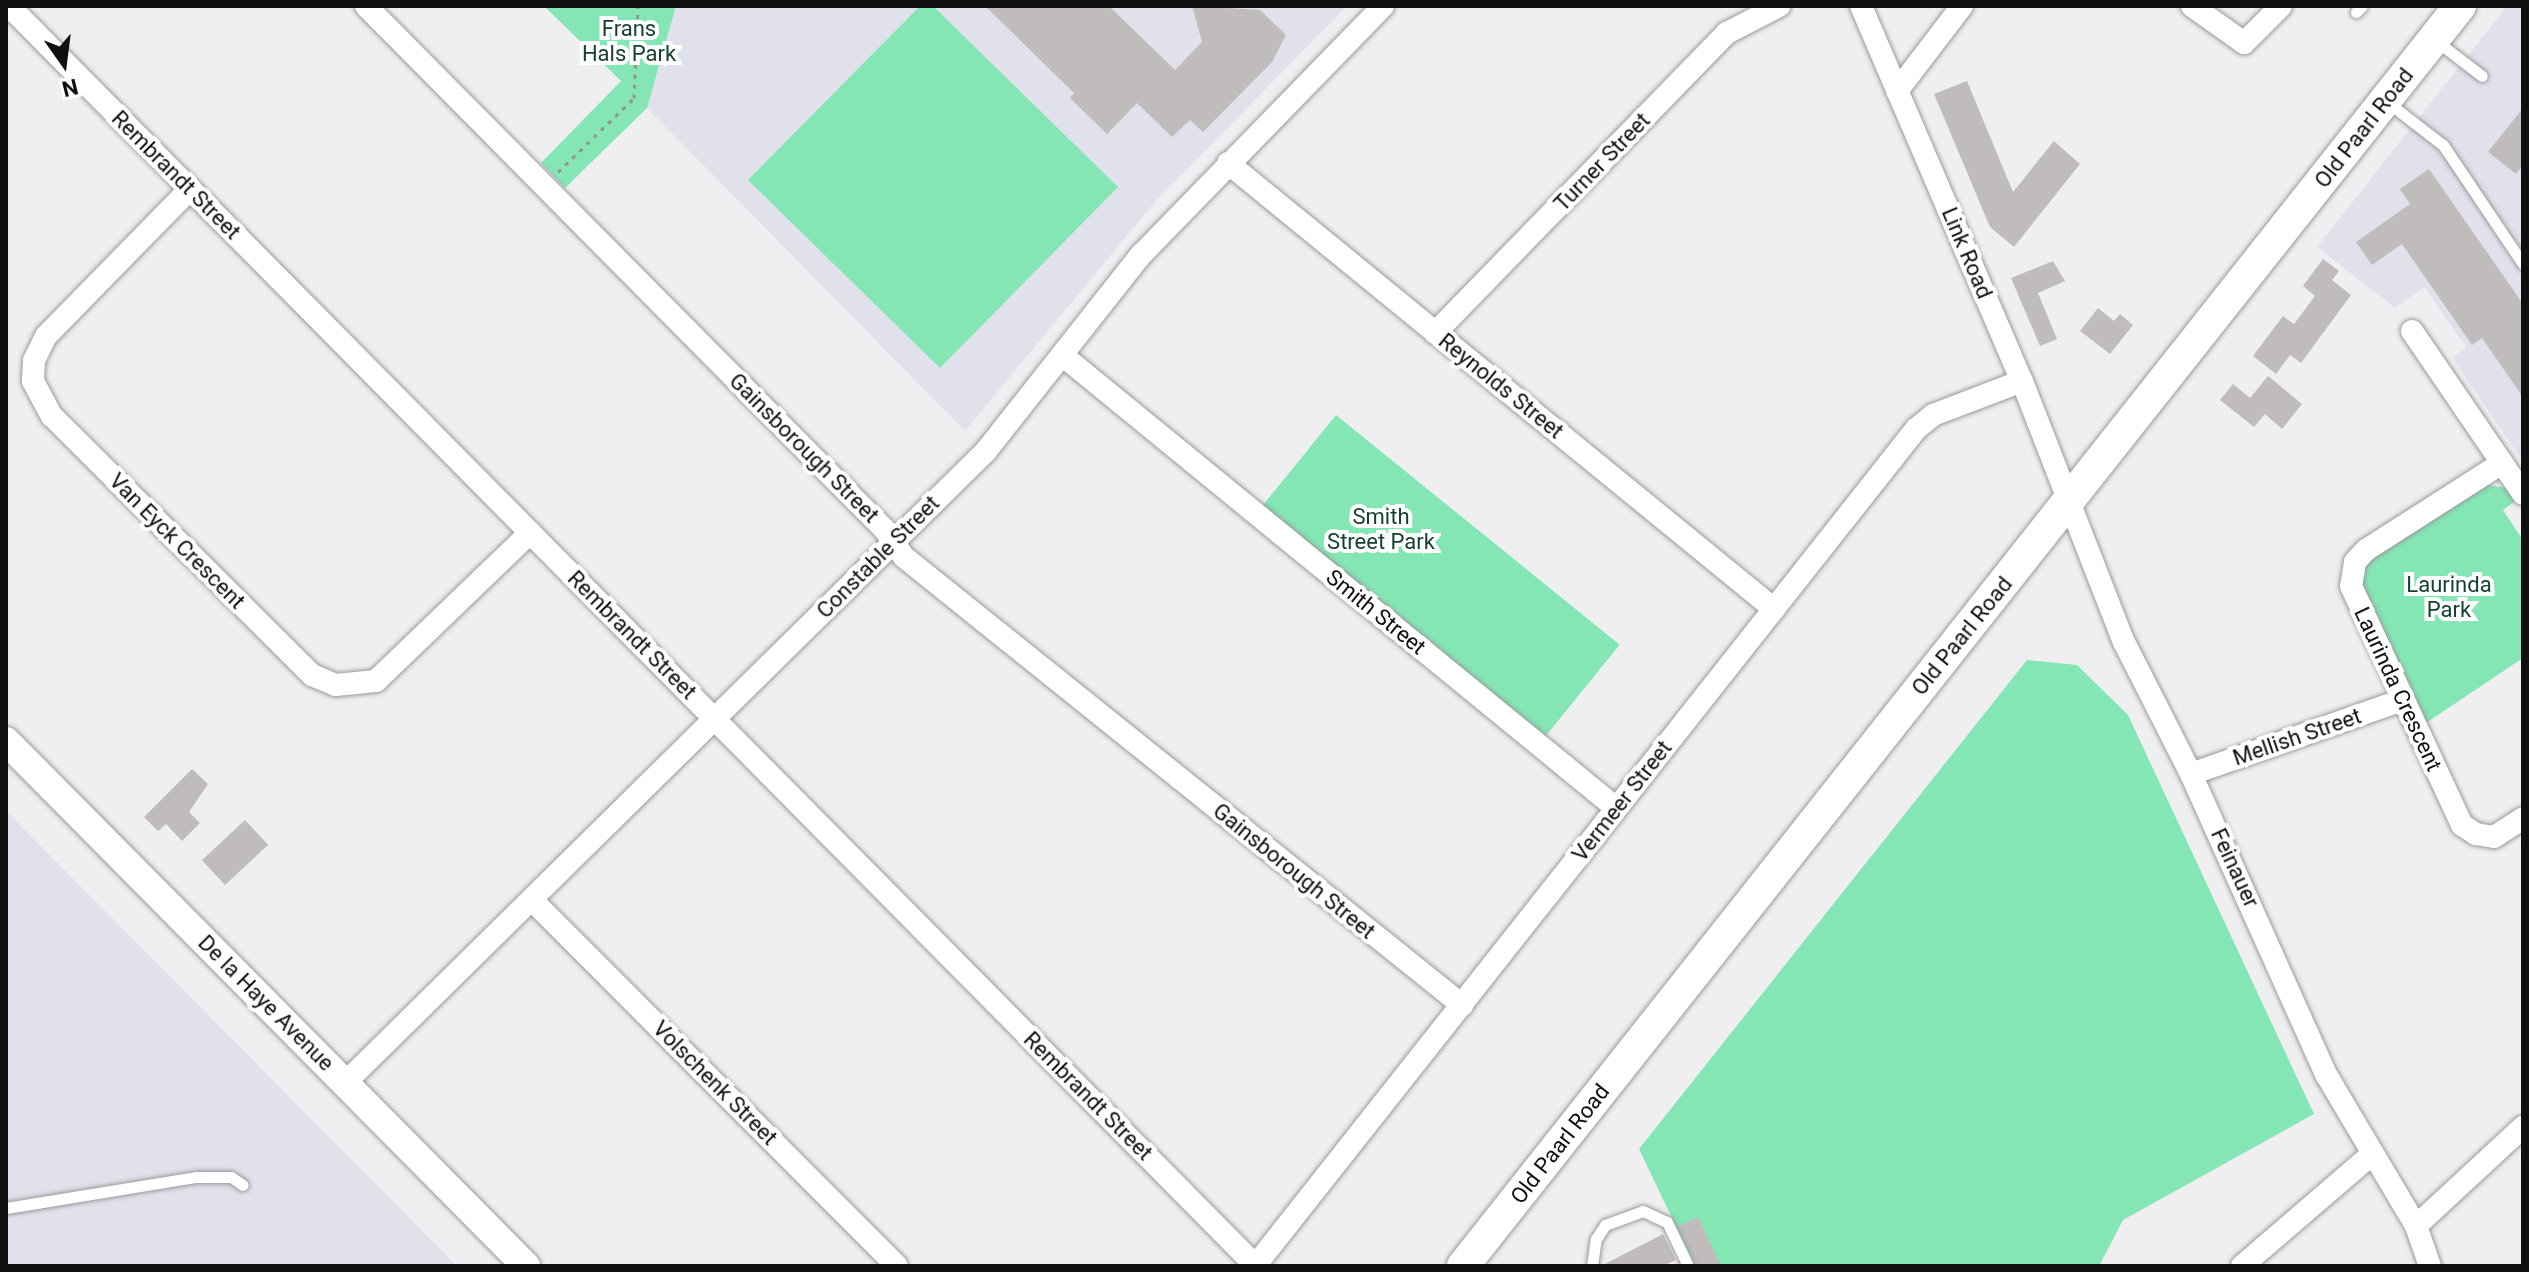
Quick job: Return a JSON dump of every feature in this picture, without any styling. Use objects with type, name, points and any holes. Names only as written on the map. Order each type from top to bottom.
[{"type":"main road","name":"Old Paarl Road","points":[[1463,1266],[2070,502],[2459,6]]},
{"type":"street","name":"Rembrandt Street","points":[[9,6],[1255,1266]]},
{"type":"street","name":"Gainsborough Street","points":[[366,6],[893,542],[959,604],[1462,1005]]},
{"type":"street","name":"Constable Street","points":[[345,1083],[986,451],[1141,255],[1383,6]]},
{"type":"street","name":"Turner Street","points":[[1435,333],[1727,33],[1779,6]]},
{"type":"street","name":"Link Road","points":[[1861,6],[2022,381],[2070,502]]},
{"type":"street","points":[[1897,91],[1962,6]]},
{"type":"street","points":[[2192,6],[2244,43],[2281,6]]},
{"type":"street","name":"Reynolds Street","points":[[1228,163],[1774,609]]},
{"type":"street","name":"Van Eyck Crescent","points":[[190,189],[46,336],[34,361],[33,381],[52,416],[312,675],[336,685],[376,681],[530,533]]},
{"type":"street","points":[[2412,331],[2523,494]]},
{"type":"street","name":"Smith Street","points":[[1062,355],[1616,808]]},
{"type":"street","name":"Vermeer Street","points":[[1255,1266],[1921,424],[2022,381]]},
{"type":"street","name":"Laurinda Crescent","points":[[2502,463],[2355,562],[2353,593],[2462,825],[2476,834],[2494,837],[2523,818]]},
{"type":"street","name":"Feinauer","points":[[2070,502],[2118,630],[2191,774],[2327,1076],[2371,1155],[2416,1226],[2430,1266]]},
{"type":"street","name":"Mellish Street","points":[[2191,774],[2402,700]]},
{"type":"street","name":"De la Haye Avenue","points":[[6,741],[526,1266]]},
{"type":"street","name":"Volschenk Street","points":[[533,901],[897,1266]]},
{"type":"street","points":[[2416,1226],[2523,1127]]},
{"type":"street","points":[[2242,1266],[2371,1155]]},
{"type":"lane","points":[[2434,39],[2482,76]]},
{"type":"lane","points":[[2386,100],[2443,145],[2523,264]]},
{"type":"lane","points":[[6,1208],[196,1177],[231,1177],[243,1185]]},
{"type":"lane","points":[[1592,1266],[1596,1239],[1605,1225],[1643,1211],[1667,1222],[1688,1266]]},
{"type":"path","points":[[544,186],[634,98],[638,6]]},
{"type":"shaded area","points":[[676,6],[1347,6],[1154,203],[965,431],[647,108]]},
{"type":"shaded area","points":[[2507,6],[2523,6],[2523,461],[2452,358],[2466,347],[2424,287],[2395,308],[2317,247]]},
{"type":"shaded area","points":[[6,811],[457,1266],[6,1266]]},
{"type":"green space","name":"Frans Hals Park","points":[[544,6],[676,6],[647,108],[565,188],[541,163],[621,81]]},
{"type":"green space","points":[[920,6],[933,6],[1118,187],[940,368],[748,180]]},
{"type":"green space","name":"Smith Street Park","points":[[1336,415],[1620,645],[1545,737],[1261,507]]},
{"type":"green space","name":"Laurinda Park","points":[[2488,485],[2507,488],[2515,501],[2503,510],[2523,540],[2523,658],[2426,723],[2361,585],[2366,563]]},
{"type":"green space","points":[[2027,660],[2077,665],[2128,715],[2314,1114],[2123,1220],[2099,1266],[1695,1266],[1639,1149]]},
{"type":"building","points":[[985,6],[1109,6],[1175,70],[1202,42],[1192,6],[1260,10],[1286,35],[1272,62],[1203,132],[1190,120],[1172,137],[1137,103],[1107,134],[1070,98],[1074,93]]},
{"type":"building","points":[[1967,81],[2013,192],[2054,141],[2080,164],[2014,247],[1990,227],[1934,94]]},
{"type":"building","points":[[2523,108],[2523,165],[2516,174],[2488,152]]},
{"type":"building","points":[[2429,169],[2523,304],[2523,397],[2482,338],[2472,345],[2402,244],[2372,265],[2356,242],[2410,204],[2400,189]]},
{"type":"building","points":[[2323,259],[2339,271],[2332,280],[2351,295],[2301,363],[2290,355],[2276,374],[2253,356],[2283,316],[2294,324],[2315,296],[2303,286]]},
{"type":"building","points":[[2053,261],[2065,281],[2038,293],[2057,339],[2040,346],[2011,278]]},
{"type":"building","points":[[2098,308],[2114,321],[2120,314],[2133,325],[2110,354],[2080,331]]},
{"type":"building","points":[[2268,376],[2302,404],[2282,429],[2265,414],[2254,427],[2220,400],[2233,384],[2250,398]]},
{"type":"building","points":[[192,769],[208,784],[189,812],[200,823],[182,841],[166,824],[158,831],[144,817]]},
{"type":"building","points":[[245,820],[268,845],[225,885],[202,860]]},
{"type":"building","points":[[1698,1217],[1721,1266],[1696,1266],[1678,1226]]},
{"type":"building","points":[[1663,1234],[1676,1260],[1662,1266],[1601,1266]]}]
